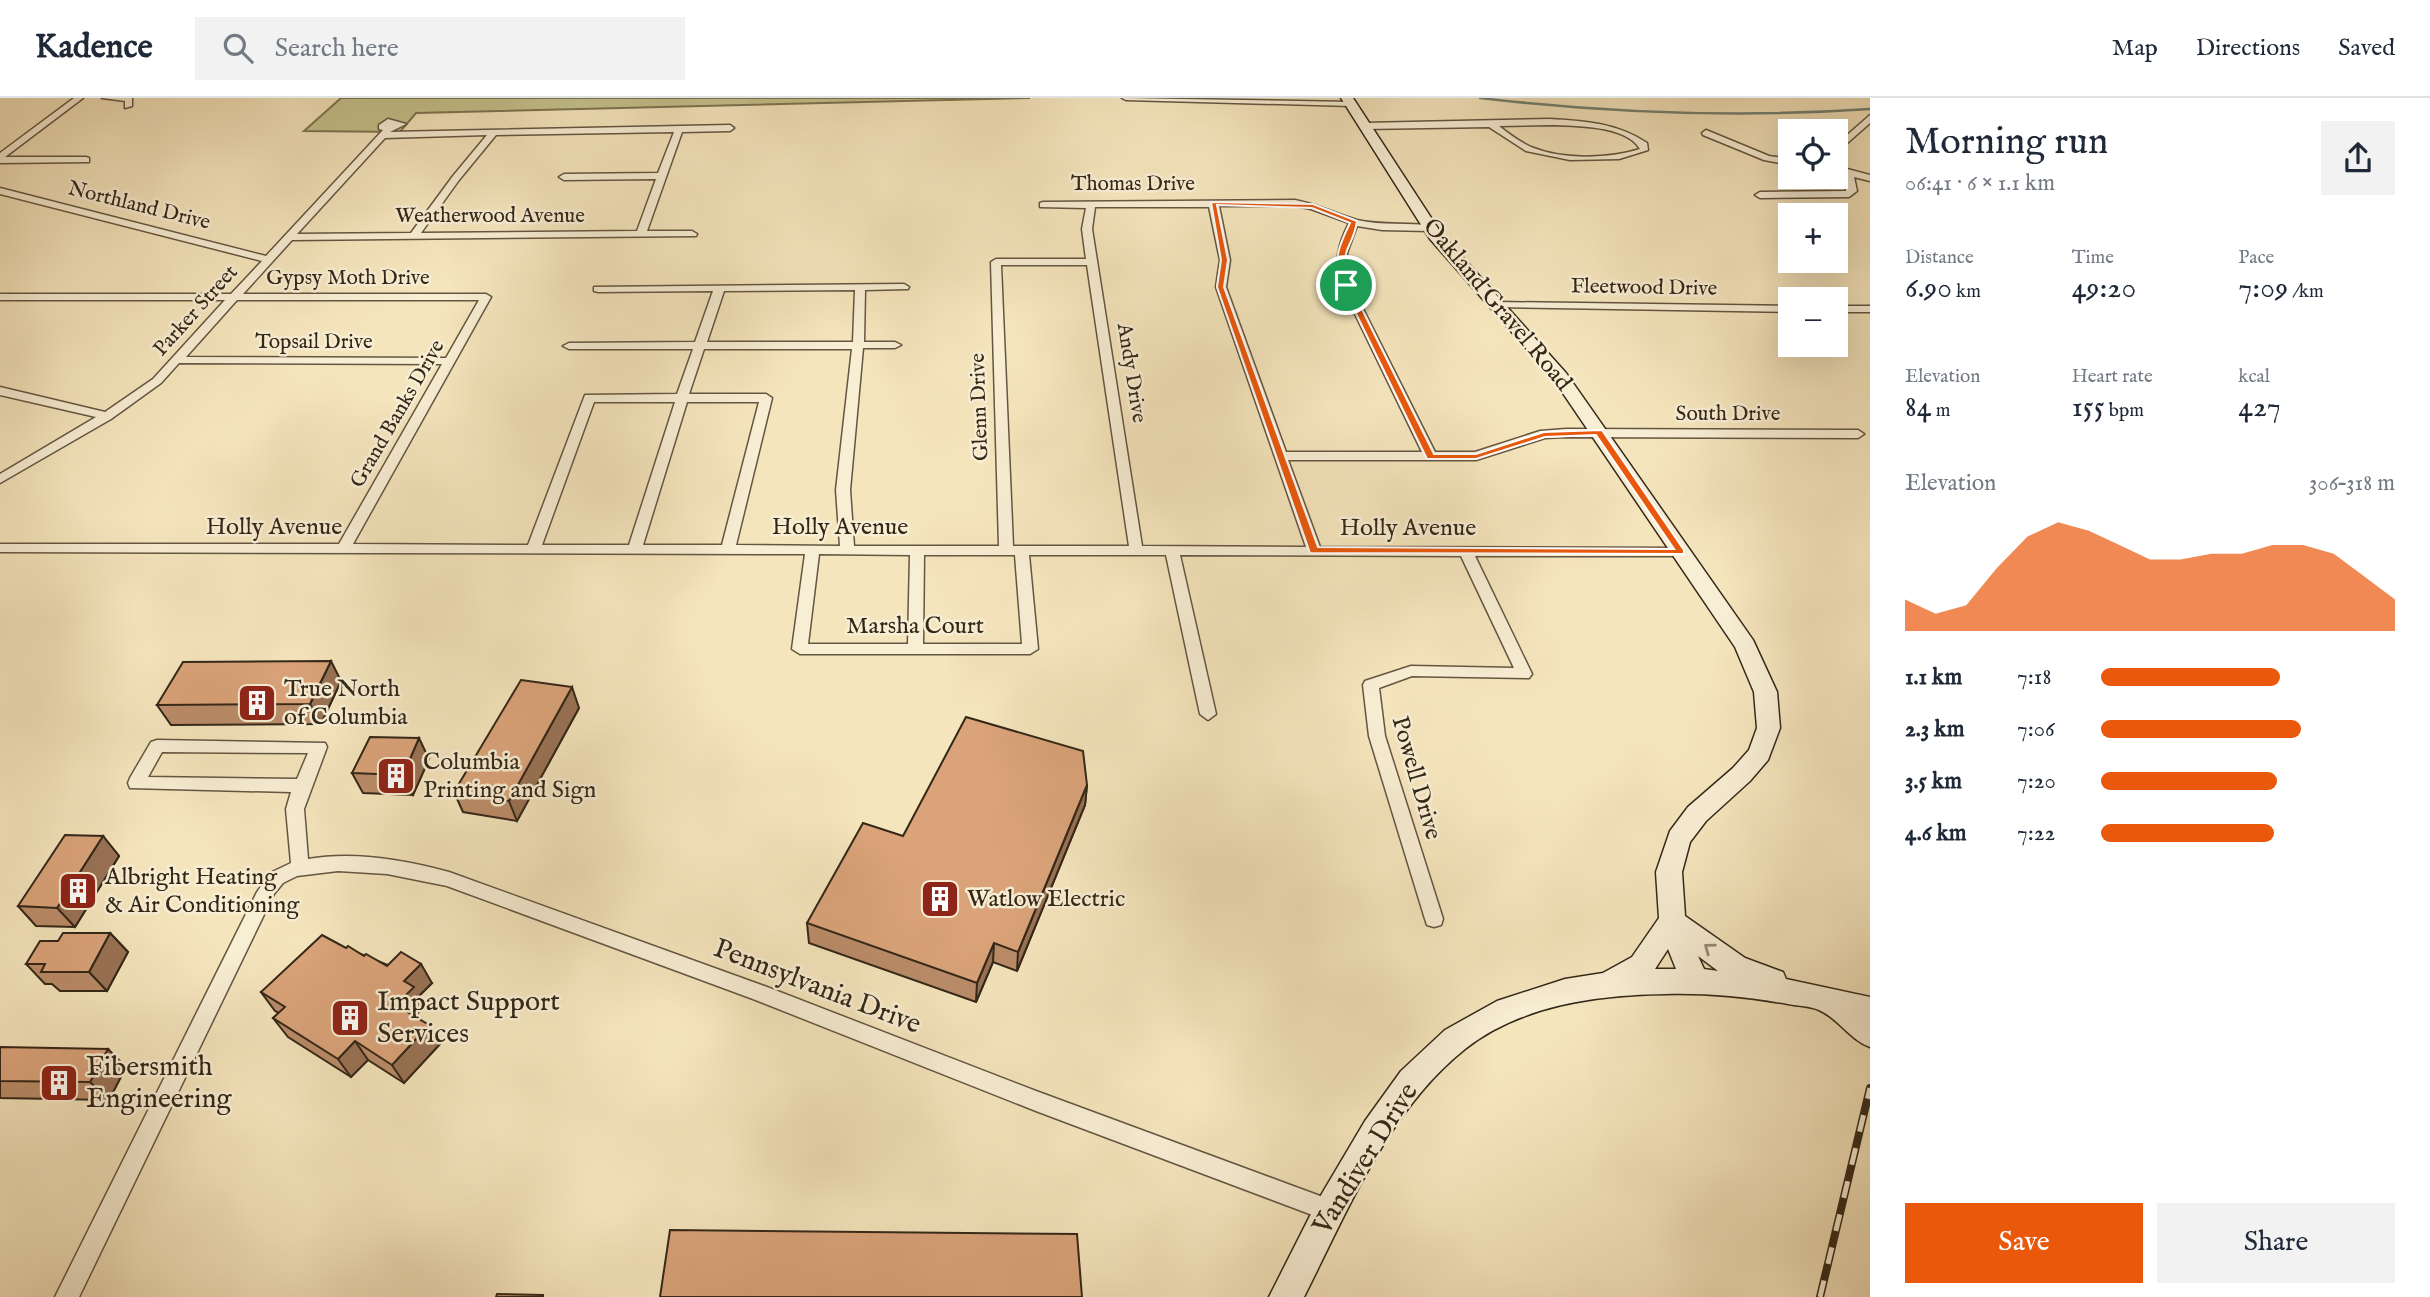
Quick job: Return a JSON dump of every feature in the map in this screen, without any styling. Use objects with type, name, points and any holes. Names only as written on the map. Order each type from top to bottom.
[{"type":"main road","name":"Vandiver Drive","points":[[1331,1211],[1378,1130],[1412,1080],[1438,1053],[1485,1021],[1539,997],[1603,983]]},
{"type":"street","points":[[0,158],[79,98]]},
{"type":"street","points":[[106,98],[128,99],[128,106]]},
{"type":"street","points":[[1126,98],[1349,101]]},
{"type":"street","name":"Oakland Gravel Road","points":[[1349,101],[1430,228],[1543,355],[1599,432],[1745,645],[1760,673],[1770,706],[1762,751],[1749,771],[1699,810],[1681,834],[1669,871],[1671,921],[1694,980]]},
{"type":"street","points":[[1848,139],[1870,118]]},
{"type":"street","points":[[1364,126],[1492,125],[1521,122],[1607,126],[1632,134],[1644,145],[1644,150],[1625,156],[1555,156],[1528,149],[1492,125]]},
{"type":"street","points":[[414,236],[456,178],[495,131],[730,128]]},
{"type":"street","points":[[641,234],[679,129]]},
{"type":"street","name":"Parker Street","points":[[0,479],[107,416],[158,381],[385,132],[495,131]]},
{"type":"street","points":[[1706,133],[1778,160]]},
{"type":"street","points":[[0,158],[86,160]]},
{"type":"street","points":[[1848,172],[1870,178]]},
{"type":"street","points":[[1759,195],[1849,194],[1852,191],[1849,177],[1852,173]]},
{"type":"street","points":[[564,177],[662,176]]},
{"type":"street","name":"Northland Drive","points":[[0,191],[268,258]]},
{"type":"street","points":[[1213,203],[1225,260],[1221,287],[1314,550]]},
{"type":"street","name":"Thomas Drive","points":[[1043,205],[1213,203],[1313,206],[1341,208],[1354,222],[1382,227],[1430,228]]},
{"type":"street","name":"Andy Drive","points":[[1091,204],[1087,229],[1136,550]]},
{"type":"street","points":[[1354,222],[1342,248],[1340,266],[1346,285],[1431,457]]},
{"type":"street","name":"Weatherwood Avenue","points":[[288,237],[692,234]]},
{"type":"street","name":"Glenn Drive","points":[[1006,551],[996,262],[1092,262]]},
{"type":"street","points":[[847,549],[843,490],[858,346],[860,287]]},
{"type":"street","points":[[598,289],[904,287]]},
{"type":"street","points":[[635,549],[682,397],[720,288]]},
{"type":"street","name":"Gypsy Moth Drive","points":[[0,297],[486,297]]},
{"type":"street","name":"Grand Banks Drive","points":[[343,550],[486,297]]},
{"type":"street","name":"Fleetwood Drive","points":[[1497,305],[1778,309]]},
{"type":"street","points":[[1848,309],[1870,310]]},
{"type":"street","points":[[569,346],[895,345]]},
{"type":"street","name":"Topsail Drive","points":[[178,360],[450,361]]},
{"type":"street","points":[[0,391],[107,416]]},
{"type":"street","points":[[534,548],[589,398],[766,398],[728,551]]},
{"type":"street","name":"South Drive","points":[[1281,456],[1476,456],[1544,434],[1857,434]]},
{"type":"street","name":"Holly Avenue","points":[[0,548],[1681,552]]},
{"type":"street","points":[[1172,549],[1208,714]]},
{"type":"street","name":"Marsha Court","points":[[813,550],[800,649],[1030,649],[1022,550]]},
{"type":"street","points":[[915,648],[917,550]]},
{"type":"street","name":"Powell Drive","points":[[1434,919],[1377,736],[1371,685],[1411,671],[1524,674],[1466,552]]},
{"type":"street","points":[[300,866],[295,809],[319,747],[157,746],[136,783],[303,786]]},
{"type":"street","name":"Pennsylvania Drive","points":[[67,1297],[263,897],[276,877],[300,866],[384,866],[417,870],[449,879],[578,929],[760,993],[1036,1101],[1331,1211]]},
{"type":"street","points":[[1603,983],[1625,976],[1642,966],[1671,921],[1735,967],[1823,999],[1870,1034]]},
{"type":"street","name":"Vandiver Drive","points":[[1603,983],[1694,980],[1823,999],[1870,1010]]},
{"type":"street","points":[[1823,999],[1870,995]]},
{"type":"street","name":"Vandiver Drive","points":[[1286,1297],[1331,1211]]},
{"type":"shaded area","points":[[341,98],[1030,98],[416,113],[400,132],[304,131]]},
{"type":"building","points":[[331,661],[310,704],[157,705],[183,662]]},
{"type":"building","points":[[521,680],[572,687],[509,801],[454,792]]},
{"type":"building","name":"Watlow Electric","points":[[966,717],[1083,751],[1087,785],[1018,952],[994,943],[977,983],[807,923],[863,823],[903,836]]},
{"type":"building","points":[[370,737],[419,738],[403,775],[352,773]]},
{"type":"building","points":[[65,835],[103,836],[57,908],[18,906]]},
{"type":"building","points":[[63,933],[110,933],[89,972],[41,972],[45,964],[26,964],[40,941],[58,941]]},
{"type":"building","name":"Impact Support Services","points":[[322,935],[387,966],[401,952],[421,964],[404,981],[414,987],[396,1005],[429,1025],[392,1065],[355,1041],[338,1059],[273,1018],[285,1007],[261,992]]},
{"type":"building","points":[[0,1047],[108,1049],[90,1082],[0,1081]]},
{"type":"building","points":[[670,1230],[1077,1234],[1082,1297],[660,1297]]},
{"type":"building","points":[[497,1294],[543,1295],[543,1297],[496,1297]]},
{"type":"waterway","points":[[1480,98],[1675,113],[1870,109]]},
{"type":"railway","points":[[1820,1297],[1870,1088]]},
{"type":"place","name":"True North of Columbia","points":[[257,703]]},
{"type":"place","name":"Columbia Printing and Sign","points":[[396,776]]},
{"type":"place","name":"Albright Heating & Air Conditioning","points":[[78,891]]},
{"type":"place","name":"Watlow Electric","points":[[940,899]]},
{"type":"place","name":"Impact Support Services","points":[[350,1018]]},
{"type":"place","name":"Fibersmith Engineering","points":[[59,1083]]},
{"type":"route","points":[[1213,203],[1295,203],[1313,206],[1354,222],[1342,248],[1340,266],[1346,285],[1431,457],[1476,456],[1544,434],[1599,432],[1681,552],[1314,550],[1221,287],[1225,260],[1213,203]]}]
